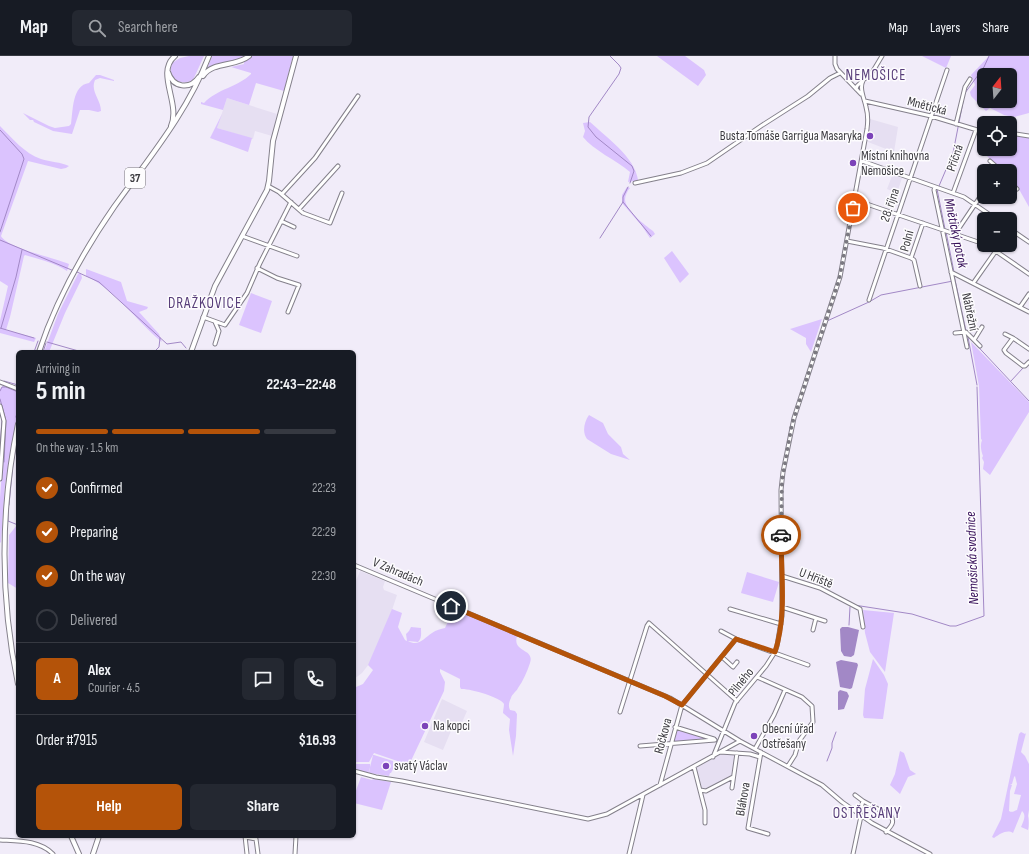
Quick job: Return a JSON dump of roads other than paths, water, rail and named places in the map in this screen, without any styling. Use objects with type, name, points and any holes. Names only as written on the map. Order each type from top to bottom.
[{"type":"main road","points":[[167,134],[173,121],[174,114],[167,76],[168,66],[175,56]]},
{"type":"main road","name":"37","points":[[40,350],[56,309],[76,268],[104,221],[184,109],[197,85],[209,56]]},
{"type":"main road","points":[[197,85],[204,73],[211,69],[239,62],[249,56]]},
{"type":"main road","points":[[191,350],[215,286],[265,195],[268,186],[273,141],[296,56]]},
{"type":"main road","points":[[168,66],[171,80],[182,86],[188,86],[193,83],[204,68]]},
{"type":"main road","points":[[16,435],[8,478],[4,540],[6,609],[16,675]]},
{"type":"main road","points":[[72,838],[79,854]]},
{"type":"main road","points":[[93,854],[98,838]]},
{"type":"street","points":[[835,56],[835,66],[864,100]]},
{"type":"street","points":[[857,90],[857,85],[874,69],[882,56]]},
{"type":"street","name":"28. října","points":[[869,300],[947,70]]},
{"type":"street","points":[[635,183],[682,173],[707,163],[840,73]]},
{"type":"street","points":[[857,90],[860,91],[866,77]]},
{"type":"street","points":[[958,125],[965,87],[970,79]]},
{"type":"street","points":[[849,82],[862,88]]},
{"type":"street","name":"Pilného","points":[[713,757],[717,740],[737,701],[766,666],[775,652],[781,624],[782,607],[781,490],[783,472],[794,418],[840,277],[868,123],[862,88]]},
{"type":"street","points":[[282,194],[315,158],[358,96]]},
{"type":"street","name":"Mnětická","points":[[864,100],[931,116],[976,130]]},
{"type":"street","name":"Příčná","points":[[953,193],[976,130]]},
{"type":"street","points":[[1017,134],[1029,136]]},
{"type":"street","points":[[862,161],[964,197],[986,212]]},
{"type":"street","points":[[990,161],[993,164]]},
{"type":"street","points":[[299,209],[338,166]]},
{"type":"street","points":[[268,186],[282,194],[303,213],[330,223],[342,193]]},
{"type":"street","name":"Nábřežní","points":[[937,187],[944,231],[967,347]]},
{"type":"street","points":[[855,200],[977,242]]},
{"type":"street","points":[[954,234],[977,201]]},
{"type":"street","points":[[203,317],[225,325],[246,295],[257,268],[291,202]]},
{"type":"street","points":[[281,221],[294,227]]},
{"type":"street","name":"Polní","points":[[920,286],[914,260],[911,258],[923,223]]},
{"type":"street","points":[[1017,234],[1029,242]]},
{"type":"street","points":[[242,236],[297,256]]},
{"type":"street","points":[[847,241],[886,249],[911,258]]},
{"type":"street","points":[[974,282],[995,252]]},
{"type":"street","points":[[997,252],[1029,274]]},
{"type":"street","points":[[257,268],[277,278],[299,285],[288,312]]},
{"type":"street","points":[[953,272],[1029,312]]},
{"type":"street","points":[[1020,307],[1029,294]]},
{"type":"street","points":[[215,322],[219,332],[215,344]]},
{"type":"street","points":[[974,340],[982,327]]},
{"type":"street","points":[[956,334],[964,332],[980,346]]},
{"type":"street","points":[[1006,334],[1029,349]]},
{"type":"street","points":[[1013,338],[1004,352],[1023,366],[1029,362]]},
{"type":"street","points":[[0,382],[16,388]]},
{"type":"street","points":[[0,406],[4,421],[0,479]]},
{"type":"street","name":"V Zahradách","points":[[356,566],[670,698],[740,741],[822,785],[860,815],[886,832],[930,854]]},
{"type":"street","name":"U Hřiště","points":[[782,576],[820,588],[845,602]]},
{"type":"street","points":[[845,602],[860,609],[863,627]]},
{"type":"street","name":"U Hřiště","points":[[841,604],[845,602]]},
{"type":"street","points":[[782,607],[826,620]]},
{"type":"street","points":[[730,609],[781,624]]},
{"type":"street","points":[[813,630],[816,618]]},
{"type":"street","points":[[620,712],[647,626],[649,624],[737,701]]},
{"type":"street","points":[[721,631],[736,639],[808,665]]},
{"type":"street","name":"Ročkova","points":[[660,785],[682,705],[736,639]]},
{"type":"street","points":[[722,657],[733,667],[737,662]]},
{"type":"street","points":[[757,677],[802,697],[811,704],[813,719],[798,741],[796,755],[788,766]]},
{"type":"street","points":[[755,749],[774,715],[785,690]]},
{"type":"street","points":[[675,728],[717,740]]},
{"type":"street","points":[[640,746],[717,740]]},
{"type":"street","points":[[356,772],[376,778],[401,781],[586,819],[604,815],[740,741]]},
{"type":"street","points":[[720,752],[750,754],[760,757]]},
{"type":"street","name":"Bláhova","points":[[761,752],[748,828],[768,834]]},
{"type":"street","points":[[732,788],[737,753]]},
{"type":"street","points":[[694,767],[704,810],[705,823]]},
{"type":"street","points":[[700,790],[706,791],[733,777]]},
{"type":"street","points":[[630,854],[643,794]]},
{"type":"street","points":[[856,795],[863,801],[891,816],[893,823],[886,832]]},
{"type":"street","points":[[853,854],[863,801]]},
{"type":"street","points":[[245,838],[247,854]]},
{"type":"street","points":[[252,838],[256,839],[258,854]]},
{"type":"street","points":[[295,854],[296,838]]},
{"type":"street","points":[[0,840],[36,843],[45,847],[53,854]]},
{"type":"waterway","points":[[610,56],[621,68],[619,74],[589,117],[588,127],[596,137],[632,166],[634,171],[630,183]]},
{"type":"waterway","name":"Mnětický potok","points":[[965,93],[984,67],[989,56]]},
{"type":"waterway","name":"Mnětický potok","points":[[939,186],[953,153],[963,102]]},
{"type":"waterway","points":[[0,130],[22,154],[24,159],[0,232]]},
{"type":"waterway","points":[[600,238],[623,202],[623,197],[628,187]]},
{"type":"waterway","name":"Mnětický potok","points":[[937,189],[945,229]]},
{"type":"waterway","points":[[623,202],[651,236]]},
{"type":"waterway","name":"Mnětický potok","points":[[946,232],[954,272]]},
{"type":"waterway","points":[[0,240],[74,271]]},
{"type":"waterway","points":[[1,328],[16,277],[22,250]]},
{"type":"waterway","points":[[77,272],[99,282],[167,344],[181,342],[186,348]]},
{"type":"waterway","name":"Mnětický potok","points":[[954,275],[966,331]]},
{"type":"waterway","points":[[827,321],[881,295],[953,281]]},
{"type":"waterway","points":[[0,328],[34,338]]},
{"type":"waterway","name":"Mnětický potok","points":[[968,336],[1029,401]]},
{"type":"waterway","name":"Nemošická svodnice","points":[[968,337],[977,385]]},
{"type":"waterway","points":[[156,350],[159,347],[160,338]]},
{"type":"waterway","points":[[35,350],[38,341]]},
{"type":"waterway","points":[[47,342],[75,350]]},
{"type":"waterway","points":[[44,350],[46,343]]},
{"type":"waterway","points":[[1011,381],[1023,368]]},
{"type":"waterway","points":[[4,381],[16,384]]},
{"type":"waterway","points":[[0,391],[2,387],[6,387],[16,391]]},
{"type":"waterway","name":"Nemošická svodnice","points":[[854,605],[912,614],[950,626],[956,626],[984,616],[977,387]]},
{"type":"waterway","points":[[0,399],[6,421],[4,462]]},
{"type":"waterway","points":[[0,413],[2,420],[0,446]]},
{"type":"waterway","points":[[9,505],[16,448]]},
{"type":"waterway","points":[[8,509],[8,521],[16,524]]},
{"type":"waterway","name":"Nemošická svodnice","points":[[849,625],[850,607]]},
{"type":"waterway","name":"Nemošická svodnice","points":[[827,761],[836,732]]},
{"type":"place","name":"Busta Tomáše Garrigua Masaryka","points":[[870,136]]},
{"type":"place","name":"Místní knihovna Nemošice","points":[[853,163]]},
{"type":"place","name":"Na kopci","points":[[425,726]]},
{"type":"place","name":"Obecní úřad Ostřešany","points":[[754,736]]},
{"type":"place","name":"svatý Václav","points":[[386,766]]},
{"type":"district","name":"NEMOŠICE","points":[[876,75]]},
{"type":"district","name":"DRAŽKOVICE","points":[[205,303]]},
{"type":"district","name":"OSTŘEŠANY","points":[[867,813]]}]
